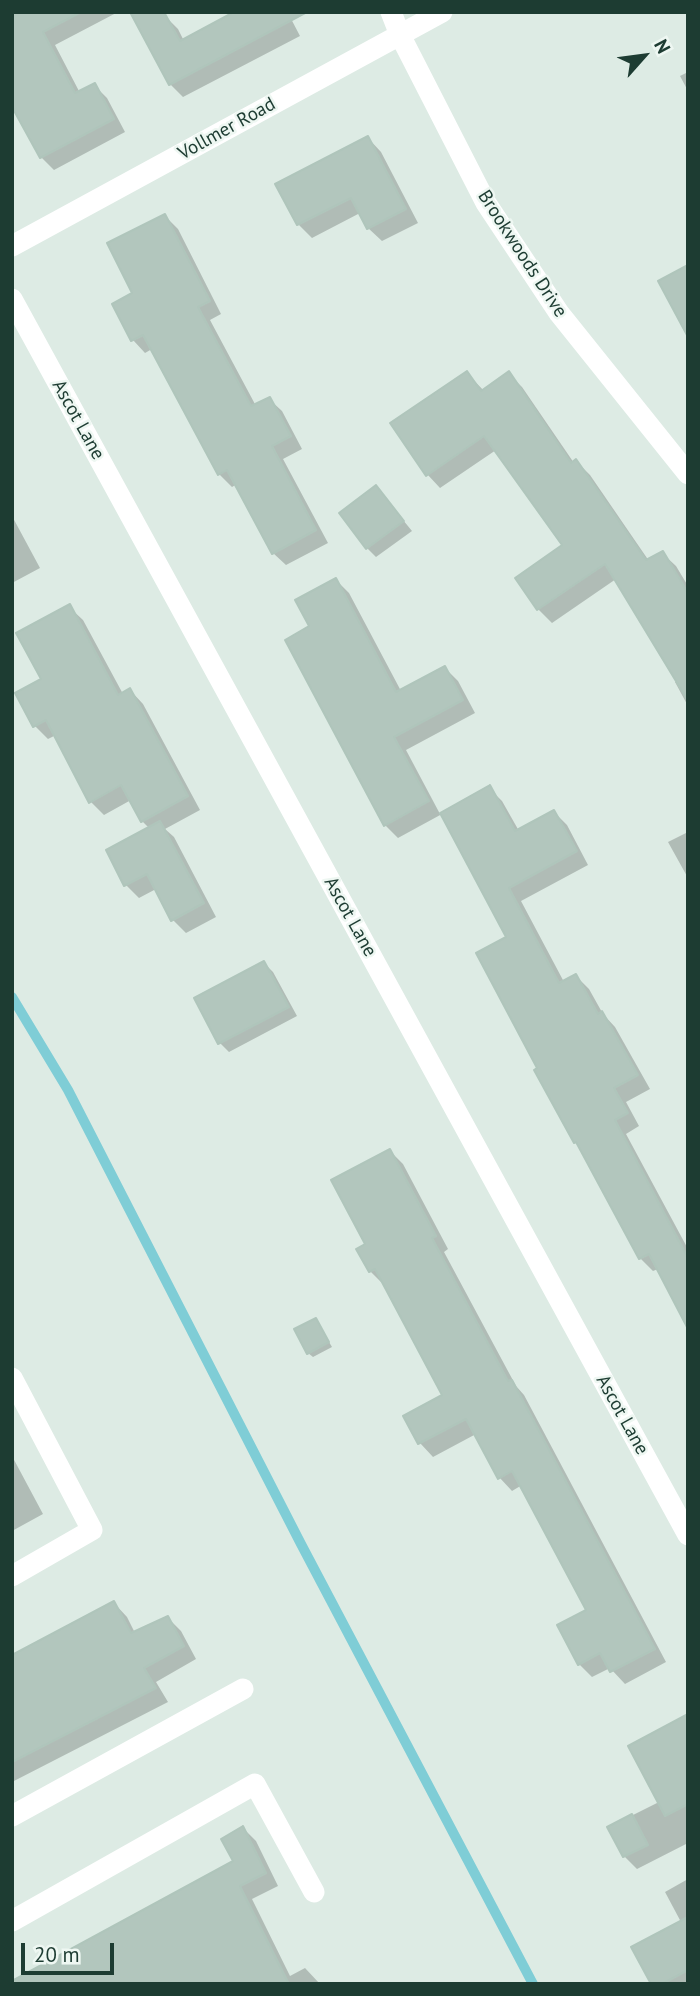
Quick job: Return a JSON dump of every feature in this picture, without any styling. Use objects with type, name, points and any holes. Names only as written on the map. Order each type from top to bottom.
[{"type":"street","name":"Brookwoods Drive","points":[[391,12],[400,35],[486,203],[559,313],[688,474]]},
{"type":"street","name":"Vollmer Road","points":[[12,246],[442,12]]},
{"type":"street","name":"Ascot Lane","points":[[12,299],[688,1535]]},
{"type":"street","points":[[12,1378],[92,1530],[12,1576]]},
{"type":"street","points":[[12,1816],[243,1689]]},
{"type":"street","points":[[12,1921],[255,1784],[314,1892]]},
{"type":"building","points":[[12,12],[81,12],[43,32],[75,93],[95,83],[114,119],[40,158],[12,107]]},
{"type":"building","points":[[130,12],[164,12],[180,41],[234,12],[307,12],[169,85]]},
{"type":"building","points":[[368,136],[406,209],[367,229],[351,198],[297,225],[275,184]]},
{"type":"building","points":[[165,214],[210,301],[198,307],[251,406],[270,397],[291,436],[272,446],[316,530],[272,554],[227,470],[218,475],[143,335],[131,341],[112,304],[132,293],[107,243]]},
{"type":"building","points":[[688,265],[688,337],[658,281]]},
{"type":"building","points":[[467,371],[481,391],[509,371],[571,463],[576,459],[646,560],[663,551],[688,593],[688,701],[605,564],[537,610],[515,578],[562,545],[484,436],[426,476],[390,423]]},
{"type":"building","points":[[376,485],[404,521],[366,549],[339,513]]},
{"type":"building","points":[[336,578],[396,692],[445,666],[463,700],[394,737],[429,801],[384,826],[285,640],[309,626],[295,600]]},
{"type":"building","points":[[70,604],[118,695],[130,688],[188,796],[141,822],[121,785],[89,803],[46,720],[33,727],[15,693],[41,679],[16,633]]},
{"type":"building","points":[[490,785],[515,831],[554,810],[577,851],[509,888],[559,983],[576,974],[598,1014],[602,1011],[638,1075],[614,1088],[628,1113],[615,1120],[688,1258],[688,1329],[649,1254],[639,1259],[534,1070],[537,1068],[476,953],[506,937],[440,813]]},
{"type":"building","points":[[160,821],[204,903],[171,921],[147,874],[124,886],[106,850]]},
{"type":"building","points":[[264,961],[289,1007],[218,1044],[194,998]]},
{"type":"building","points":[[390,1149],[436,1236],[432,1238],[508,1381],[512,1380],[655,1649],[610,1672],[600,1653],[578,1665],[557,1625],[586,1610],[512,1471],[498,1479],[466,1419],[418,1444],[403,1416],[442,1395],[375,1269],[369,1272],[356,1249],[365,1244],[331,1180]]},
{"type":"building","points":[[316,1318],[329,1342],[307,1354],[294,1329]]},
{"type":"building","points":[[114,1601],[131,1633],[168,1616],[184,1646],[144,1668],[156,1688],[12,1762],[12,1655]]},
{"type":"building","points":[[688,1714],[688,1804],[665,1816],[628,1746]]},
{"type":"building","points":[[632,1814],[648,1845],[623,1857],[607,1827]]},
{"type":"building","points":[[243,1826],[266,1873],[240,1886],[289,1984],[12,1984],[12,1981],[233,1861],[221,1839]]},
{"type":"building","points":[[688,1917],[688,1970],[662,1984],[651,1984],[631,1947]]},
{"type":"waterway","points":[[12,997],[68,1090],[301,1544],[533,1984]]}]
